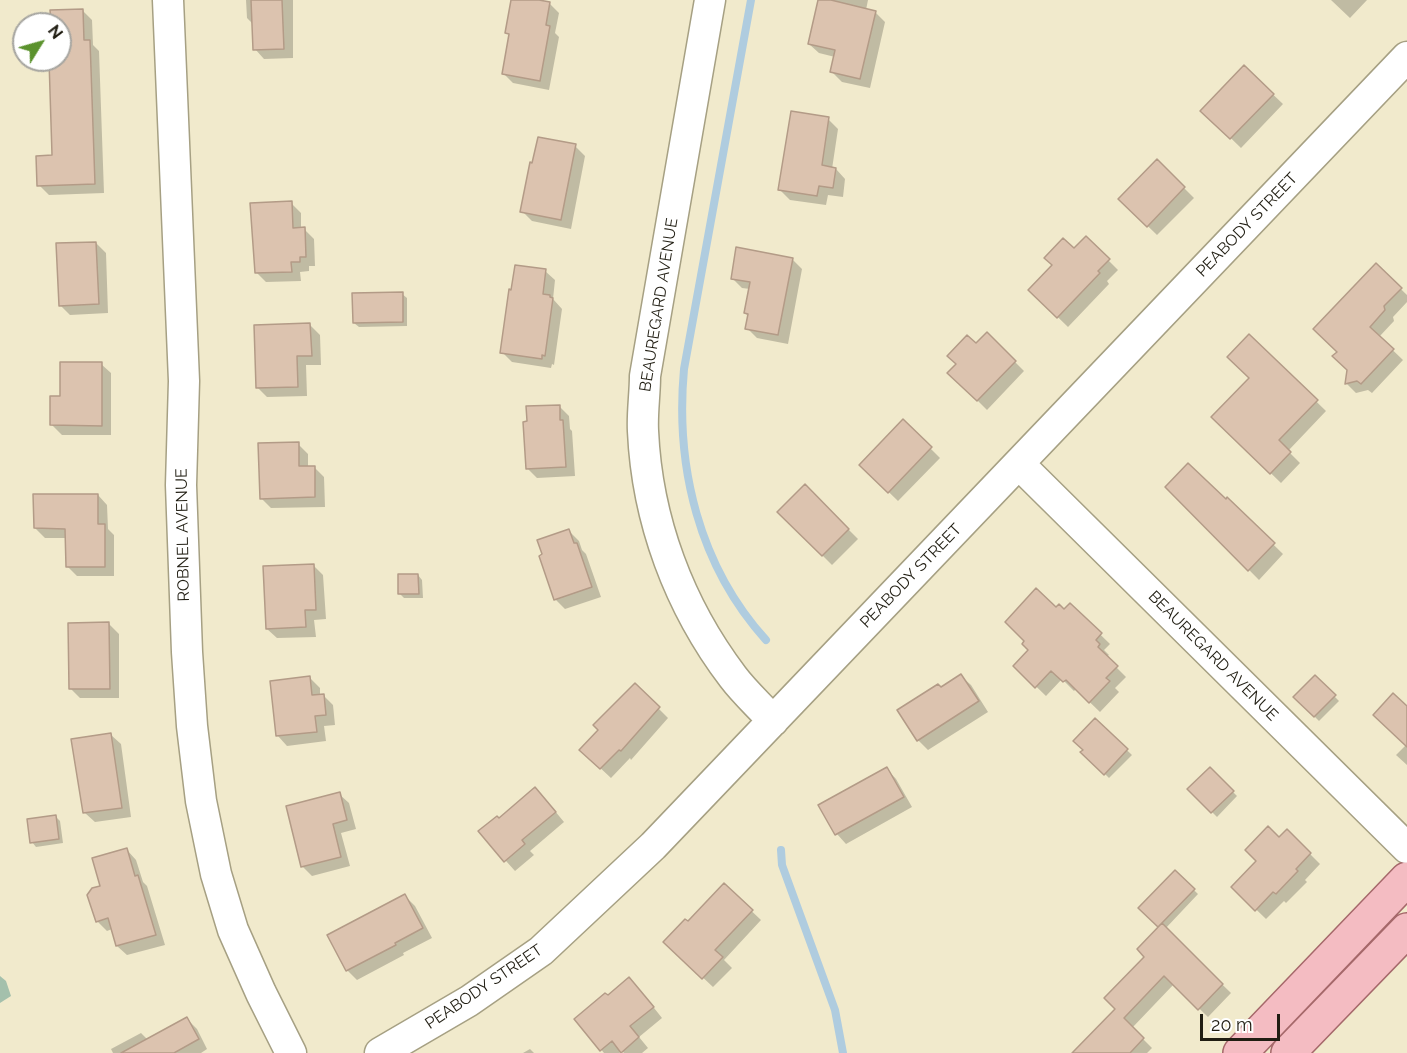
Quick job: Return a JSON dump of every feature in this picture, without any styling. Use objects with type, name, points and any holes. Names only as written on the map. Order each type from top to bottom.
[{"type":"main road","points":[[1240,1053],[1407,879]]},
{"type":"main road","points":[[1288,1053],[1407,930]]},
{"type":"street","name":"ROBNEL AVENUE","points":[[168,0],[184,381],[181,485],[187,652],[199,790],[216,874],[233,930],[291,1053]]},
{"type":"street","name":"BEAUREGARD AVENUE","points":[[710,0],[645,376],[643,429],[648,483],[661,537],[681,591],[699,628],[717,655],[734,679],[773,721]]},
{"type":"street","name":"PEABODY STREET","points":[[380,1053],[469,1001],[541,951],[653,846],[1407,57]]},
{"type":"street","name":"BEAUREGARD AVENUE","points":[[1019,464],[1407,848]]},
{"type":"green space","points":[[0,976],[6,981],[11,996],[0,1003]]},
{"type":"building","points":[[251,0],[282,0],[284,49],[253,50]]},
{"type":"building","points":[[511,0],[550,2],[546,25],[550,26],[540,81],[502,74],[509,34],[505,33]]},
{"type":"building","points":[[818,0],[831,0],[876,11],[860,79],[830,72],[835,50],[808,44]]},
{"type":"building","points":[[83,9],[84,40],[90,40],[95,184],[37,186],[36,156],[52,155],[49,72],[72,72],[72,12],[50,12],[50,10]]},
{"type":"building","points":[[1244,65],[1274,94],[1230,139],[1200,111]]},
{"type":"building","points":[[791,111],[829,117],[822,165],[836,168],[833,188],[819,186],[817,196],[778,190]]},
{"type":"building","points":[[538,137],[576,144],[561,220],[520,212],[530,162],[532,163]]},
{"type":"building","points":[[1157,159],[1185,187],[1147,227],[1118,199]]},
{"type":"building","points":[[292,201],[293,228],[305,227],[306,257],[300,257],[300,262],[291,262],[292,272],[255,273],[250,203]]},
{"type":"building","points":[[1086,236],[1110,259],[1098,271],[1100,273],[1057,318],[1028,290],[1052,265],[1044,258],[1063,238],[1074,248]]},
{"type":"building","points":[[96,242],[99,304],[59,306],[56,243]]},
{"type":"building","points":[[736,247],[793,258],[778,335],[745,329],[748,314],[744,313],[750,282],[731,279]]},
{"type":"building","points":[[1376,263],[1402,288],[1384,306],[1385,310],[1370,327],[1394,349],[1361,384],[1357,381],[1345,384],[1347,370],[1332,356],[1337,352],[1313,329]]},
{"type":"building","points":[[515,265],[546,269],[543,294],[553,298],[545,356],[542,355],[542,359],[500,353],[509,289],[511,290]]},
{"type":"building","points":[[403,292],[403,322],[353,323],[352,293]]},
{"type":"building","points":[[310,323],[312,356],[297,356],[298,387],[256,388],[254,325]]},
{"type":"building","points":[[987,332],[1016,361],[977,401],[947,373],[956,364],[947,356],[967,335],[976,343]]},
{"type":"building","points":[[1249,334],[1318,400],[1279,440],[1291,452],[1270,474],[1211,417],[1249,378],[1227,357]]},
{"type":"building","points":[[60,362],[102,362],[102,426],[50,425],[50,396],[60,396]]},
{"type":"building","points":[[560,405],[566,467],[526,469],[523,422],[527,421],[526,406]]},
{"type":"building","points":[[903,419],[932,447],[888,493],[859,465]]},
{"type":"building","points":[[299,442],[299,466],[315,466],[315,497],[260,499],[258,443]]},
{"type":"building","points":[[1188,463],[1275,543],[1248,571],[1165,487]]},
{"type":"building","points":[[805,484],[849,529],[822,556],[777,512]]},
{"type":"building","points":[[33,494],[98,494],[98,524],[105,524],[105,567],[66,567],[65,529],[34,528]]},
{"type":"building","points":[[569,529],[574,543],[577,543],[592,587],[554,600],[539,556],[542,554],[537,540]]},
{"type":"building","points":[[314,564],[316,610],[305,610],[306,627],[266,629],[263,566]]},
{"type":"building","points":[[398,574],[418,574],[419,594],[398,594]]},
{"type":"building","points":[[1036,588],[1056,607],[1059,604],[1064,609],[1070,603],[1102,633],[1096,640],[1100,644],[1098,647],[1118,666],[1106,678],[1110,681],[1089,703],[1066,680],[1063,682],[1051,671],[1035,688],[1013,666],[1028,650],[1022,644],[1024,641],[1005,622]]},
{"type":"building","points":[[109,622],[110,689],[69,689],[68,623]]},
{"type":"building","points":[[961,674],[979,701],[917,741],[897,710],[938,684],[941,687]]},
{"type":"building","points":[[1315,675],[1336,695],[1314,717],[1293,697]]},
{"type":"building","points":[[310,676],[312,695],[324,694],[326,715],[315,716],[317,732],[276,736],[270,681]]},
{"type":"building","points":[[635,683],[660,707],[621,751],[619,750],[600,769],[579,750],[598,730],[593,725]]},
{"type":"building","points":[[1393,693],[1407,706],[1407,747],[1373,715]]},
{"type":"building","points":[[1095,718],[1128,749],[1104,775],[1080,752],[1083,750],[1073,741]]},
{"type":"building","points":[[111,733],[122,808],[83,813],[71,739]]},
{"type":"building","points":[[887,767],[904,797],[835,835],[818,805]]},
{"type":"building","points":[[1210,767],[1234,791],[1211,813],[1187,789]]},
{"type":"building","points":[[535,787],[556,812],[522,840],[525,844],[504,862],[478,831],[497,816],[499,818]]},
{"type":"building","points":[[340,792],[347,820],[333,824],[341,857],[301,867],[286,806]]},
{"type":"building","points":[[56,815],[59,839],[30,843],[27,819]]},
{"type":"building","points":[[1268,826],[1279,837],[1287,829],[1311,853],[1276,894],[1273,892],[1255,911],[1231,887],[1256,861],[1245,850]]},
{"type":"building","points":[[127,848],[135,876],[138,875],[156,935],[116,946],[108,918],[96,922],[87,895],[92,888],[100,886],[92,858]]},
{"type":"building","points":[[1175,870],[1195,889],[1158,927],[1138,908]]},
{"type":"building","points":[[724,883],[753,910],[715,950],[723,957],[702,979],[663,942],[685,919],[688,921]]},
{"type":"building","points":[[405,894],[423,928],[346,971],[327,935]]},
{"type":"building","points":[[1162,923],[1223,984],[1198,1010],[1164,976],[1124,1018],[1144,1038],[1130,1053],[1072,1053],[1115,1009],[1104,998],[1144,957],[1137,949]]},
{"type":"building","points":[[629,977],[654,1007],[630,1026],[639,1037],[621,1053],[612,1041],[600,1051],[574,1019],[605,993],[608,995]]},
{"type":"building","points":[[187,1017],[199,1039],[174,1053],[121,1053]]},
{"type":"waterway","points":[[751,0],[684,369],[682,406],[688,478],[696,514],[708,548],[743,611],[766,640]]},
{"type":"waterway","points":[[781,850],[782,865],[835,1010],[843,1053]]}]
